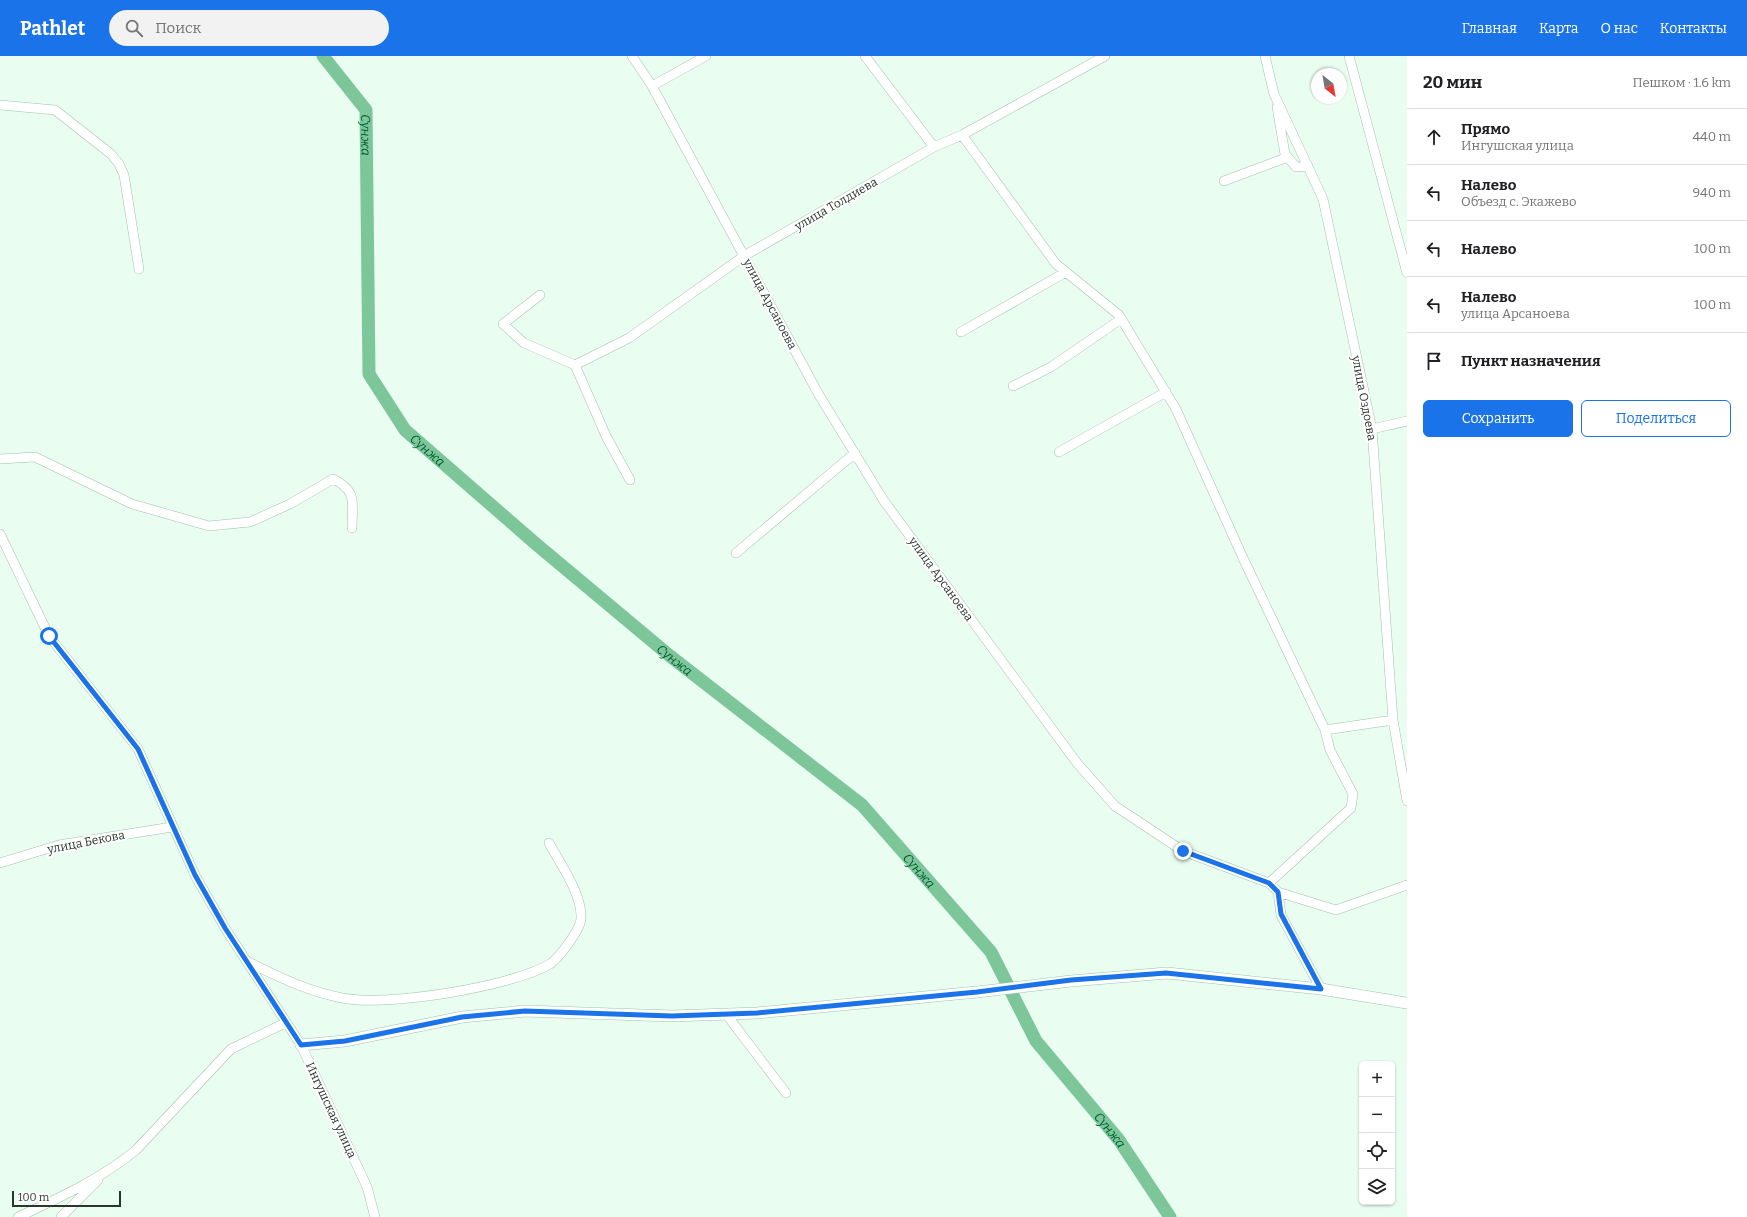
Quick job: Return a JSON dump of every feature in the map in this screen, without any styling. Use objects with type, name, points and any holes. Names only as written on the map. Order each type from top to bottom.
[{"type":"main road","points":[[301,1045],[345,1041],[462,1017],[525,1011],[672,1016],[726,1014],[977,992],[1071,980],[1166,973],[1321,989],[1407,1003]]},
{"type":"street","name":"улица Арсаноева","points":[[632,56],[652,86],[819,395],[884,501],[1077,763],[1115,806],[1183,851],[1269,883],[1278,892],[1336,910],[1407,885]]},
{"type":"street","points":[[652,86],[706,56]]},
{"type":"street","points":[[865,56],[934,147]]},
{"type":"street","name":"улица Толдиева","points":[[575,365],[629,338],[744,256],[934,147],[962,135],[1106,56]]},
{"type":"street","name":"улица Оздоева","points":[[1265,56],[1274,94],[1322,199],[1372,429],[1393,720],[1407,800]]},
{"type":"street","points":[[1349,56],[1407,273]]},
{"type":"street","points":[[1274,94],[1286,154],[1296,168],[1308,166]]},
{"type":"street","points":[[0,105],[55,110],[111,154],[124,175],[139,269]]},
{"type":"street","points":[[962,135],[1056,264],[1119,315],[1166,392],[1176,409],[1243,558],[1325,730],[1330,750],[1353,794],[1350,808],[1269,883]]},
{"type":"street","points":[[1224,181],[1288,157]]},
{"type":"street","points":[[961,332],[1066,272]]},
{"type":"street","points":[[540,295],[503,324],[524,343],[575,365],[606,436],[630,480]]},
{"type":"street","points":[[1013,386],[1051,367],[1121,320]]},
{"type":"street","points":[[1059,452],[1166,392]]},
{"type":"street","points":[[1372,429],[1407,421]]},
{"type":"street","points":[[736,553],[855,453]]},
{"type":"street","points":[[0,459],[34,457],[132,504],[209,526],[250,522],[290,504],[333,479],[345,485],[352,495],[352,528]]},
{"type":"street","name":"Ингушская улица","points":[[0,536],[49,636],[138,749],[195,875],[245,960],[285,1023],[301,1045],[367,1188],[375,1217]]},
{"type":"street","points":[[1325,730],[1393,720]]},
{"type":"street","name":"улица Бекова","points":[[0,863],[59,845],[172,827]]},
{"type":"street","points":[[245,960],[277,978],[342,998],[375,1000],[435,995],[515,979],[550,964],[577,933],[582,919],[580,902],[549,844]]},
{"type":"street","points":[[1278,892],[1281,914],[1321,989]]},
{"type":"street","points":[[726,1014],[786,1093]]},
{"type":"street","points":[[60,1217],[105,1174],[136,1150],[231,1049],[258,1034],[285,1023]]},
{"type":"street","points":[[18,1217],[105,1174]]},
{"type":"waterway","name":"Сунжа","points":[[323,56],[366,110],[369,374],[405,430],[536,544],[670,656],[862,805],[991,952],[1036,1041],[1119,1140],[1170,1217]]},
{"type":"route","points":[[49,636],[138,749],[195,875],[225,928],[285,1023],[301,1045],[345,1041],[462,1017],[525,1011],[594,1012],[672,1016],[757,1013],[977,992],[1071,980],[1166,973],[1321,989],[1281,914],[1278,892],[1269,883],[1183,851]]}]
